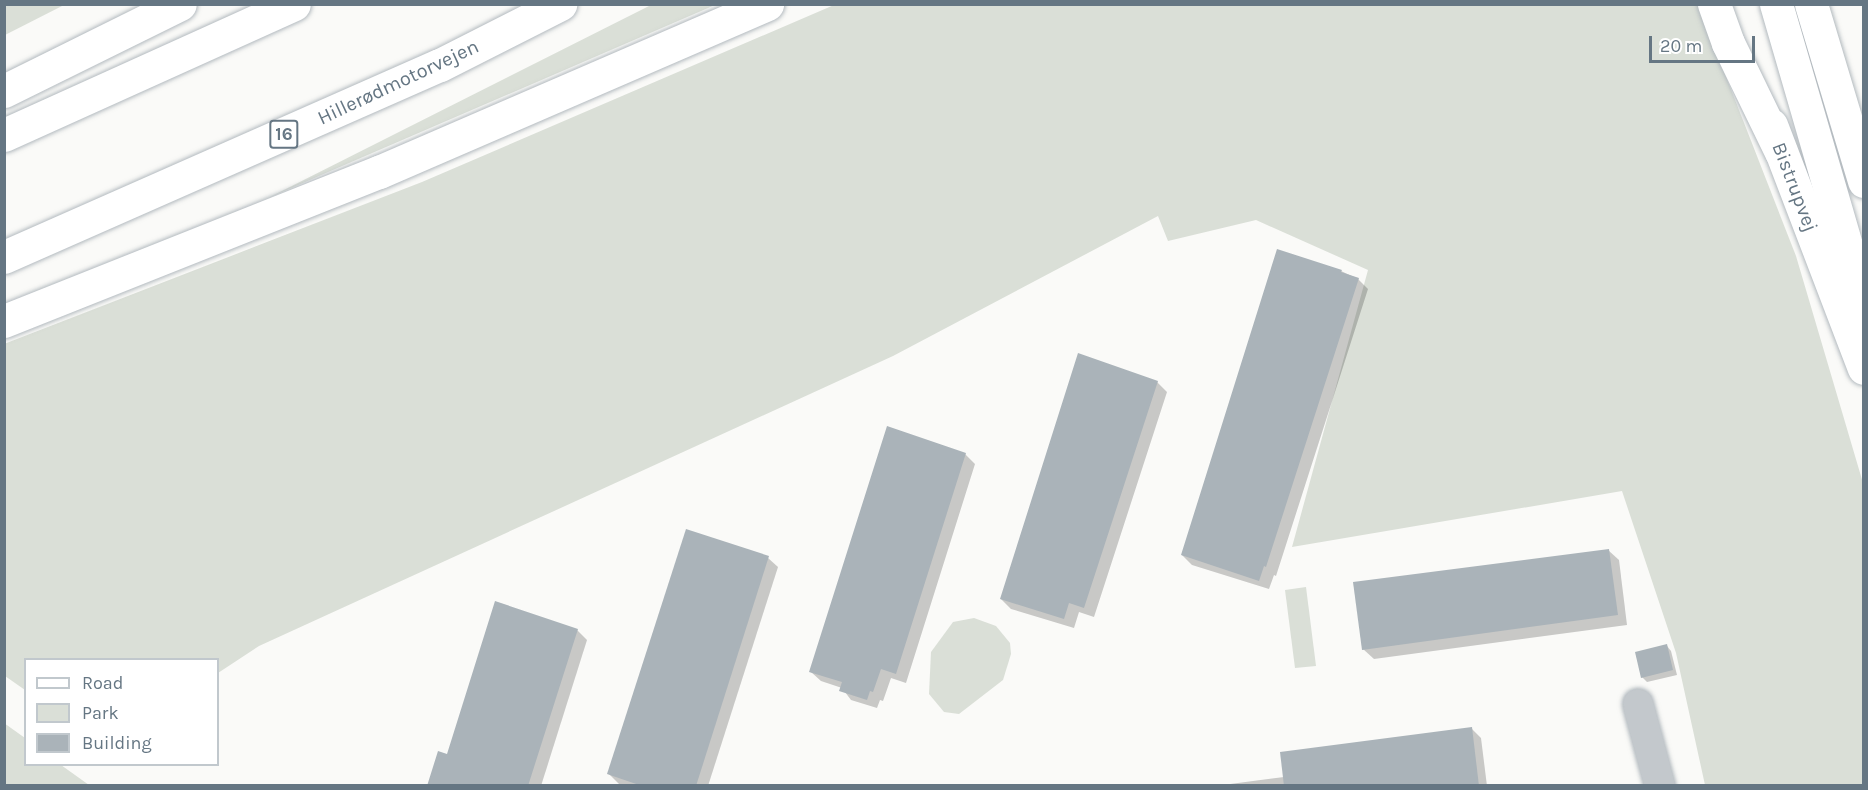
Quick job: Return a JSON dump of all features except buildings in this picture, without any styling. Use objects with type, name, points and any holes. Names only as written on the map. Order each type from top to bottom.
[{"type":"main road","points":[[4,91],[180,4]]},
{"type":"main road","points":[[4,135],[294,4]]},
{"type":"main road","name":"Hillerødmotorvejen","points":[[4,257],[440,64],[560,4]]},
{"type":"main road","points":[[4,321],[379,172],[767,4]]},
{"type":"main road","points":[[1714,4],[1728,43],[1781,152]]},
{"type":"main road","name":"Bistrupvej","points":[[1729,4],[1781,152],[1863,368]]},
{"type":"main road","name":"Bistrupvej","points":[[1776,4],[1863,306]]},
{"type":"main road","points":[[1811,4],[1863,182]]},
{"type":"street","points":[[1638,704],[1660,786]]},
{"type":"green space","points":[[5,4],[64,4],[64,5],[5,35]]},
{"type":"green space","points":[[651,5],[715,5],[268,198]]},
{"type":"green space","points":[[834,5],[1698,5],[1796,256],[1863,483],[1863,785],[1705,785],[1676,653],[1622,491],[1292,547],[1368,270],[1256,220],[1168,241],[1158,216],[893,356],[259,646],[219,672],[219,658],[24,658],[24,689],[5,676],[4,344],[422,182]]},
{"type":"green space","points":[[1306,587],[1316,666],[1295,668],[1285,590]]},
{"type":"green space","points":[[974,618],[996,626],[1010,643],[1011,654],[1003,680],[959,714],[944,712],[929,694],[931,652],[953,622]]},
{"type":"green space","points":[[4,723],[24,737],[24,766],[62,766],[89,785],[5,785]]}]
